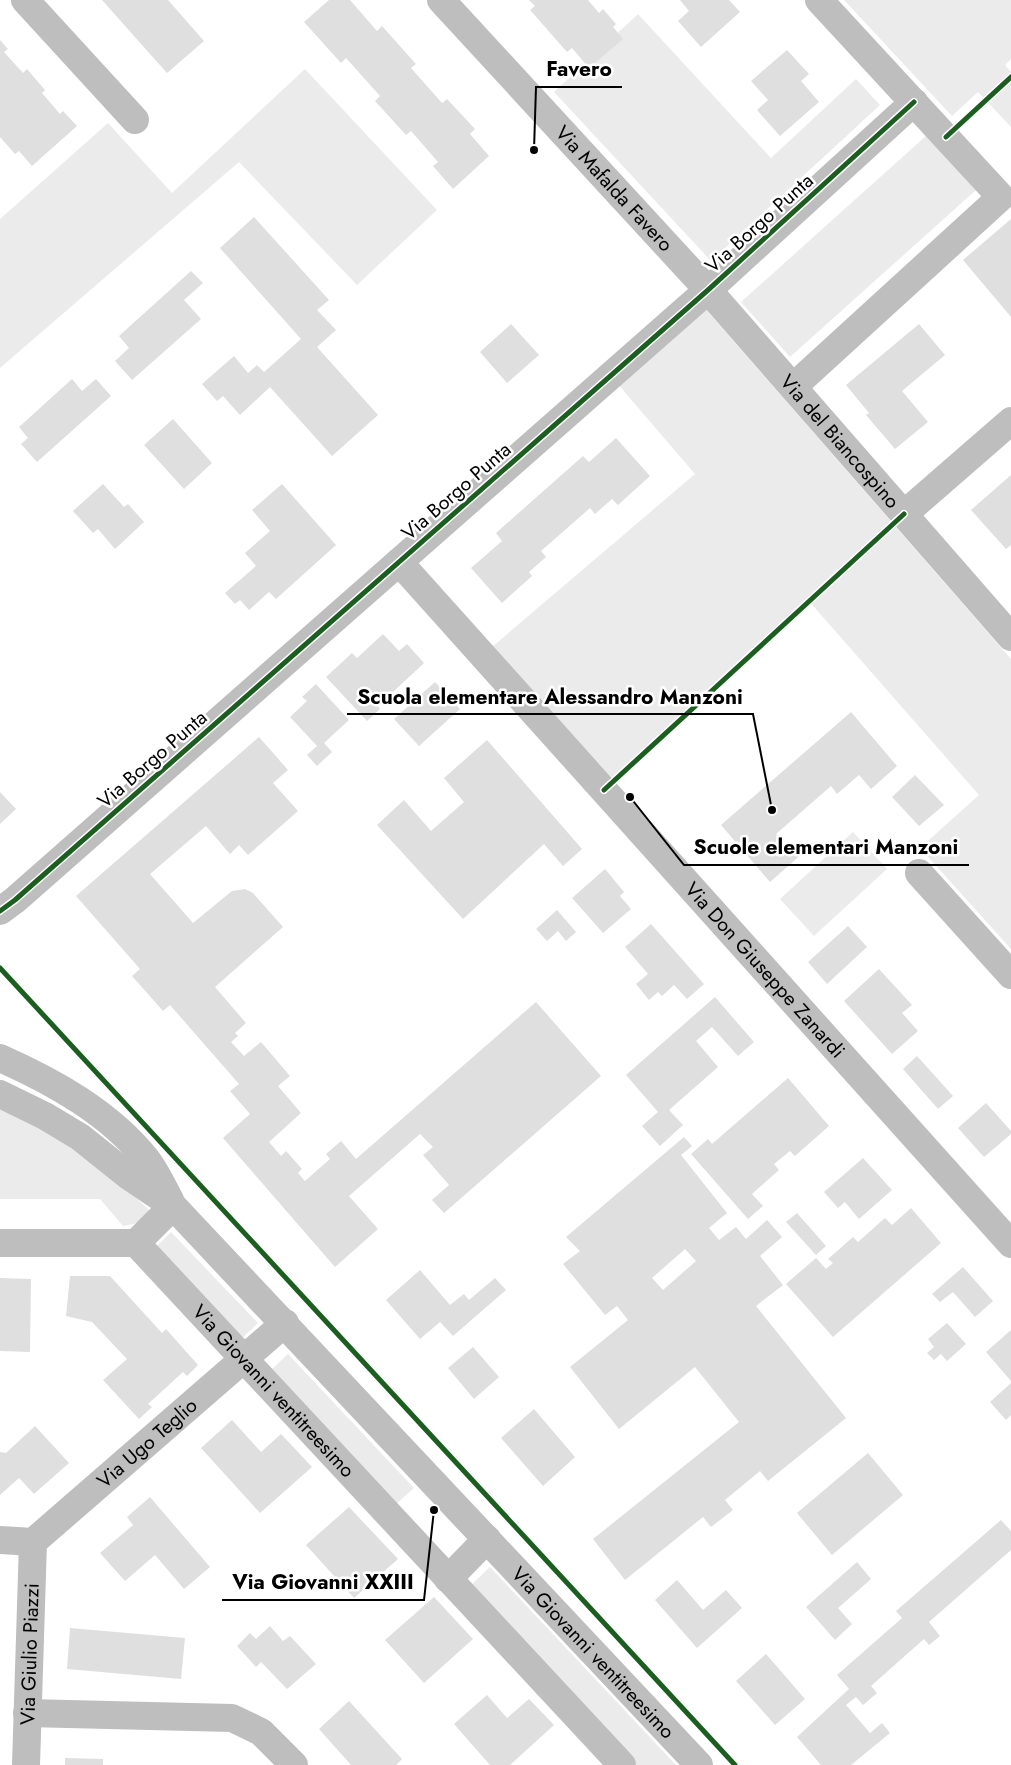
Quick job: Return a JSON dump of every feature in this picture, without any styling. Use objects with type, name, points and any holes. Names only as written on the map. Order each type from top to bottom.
[{"type":"street","points":[[25,0],[135,120]]},
{"type":"street","name":"Via Mafalda Favero","points":[[441,0],[708,290]]},
{"type":"street","points":[[793,387],[1001,197],[819,0]]},
{"type":"street","name":"Via Borgo Punta","points":[[5,910],[708,290],[914,102]]},
{"type":"street","name":"Via del Biancospino","points":[[708,290],[1011,637]]},
{"type":"street","points":[[904,514],[1011,421]]},
{"type":"street","name":"Via Don Giuseppe Zanardi","points":[[399,562],[1011,1244]]},
{"type":"street","points":[[919,873],[1011,975]]},
{"type":"street","name":"Via Giovanni ventitreesimo","points":[[0,1058],[27,1070],[98,1112],[147,1161],[174,1206],[699,1765]]},
{"type":"street","name":"Via Giovanni ventitreesimo","points":[[0,1094],[45,1116],[80,1137],[130,1177],[174,1206]]},
{"type":"street","points":[[0,1243],[136,1243],[174,1206]]},
{"type":"street","name":"Via Giovanni ventitreesimo","points":[[136,1243],[622,1765]]},
{"type":"street","name":"Via Ugo Teglio","points":[[33,1542],[285,1323]]},
{"type":"street","points":[[448,1579],[487,1539]]},
{"type":"street","points":[[0,1540],[33,1542]]},
{"type":"street","name":"Via Giulio Piazzi","points":[[26,1765],[33,1542]]},
{"type":"street","points":[[27,1713],[232,1718],[261,1732],[294,1765]]},
{"type":"shaded area","points":[[844,0],[1011,0],[1011,59],[1005,65],[1011,72],[1011,127],[978,92],[952,116]]},
{"type":"shaded area","points":[[638,14],[771,158],[856,79],[880,105],[711,261],[554,92]]},
{"type":"shaded area","points":[[305,69],[437,210],[357,285],[239,162],[0,368],[0,219],[108,123],[172,193]]},
{"type":"shaded area","points":[[927,135],[976,190],[790,357],[741,302]]},
{"type":"shaded area","points":[[703,306],[1011,659],[1011,949],[920,848],[979,795],[808,600],[612,778],[492,647],[695,474],[616,382]]},
{"type":"shaded area","points":[[853,832],[887,869],[814,936],[780,899]]},
{"type":"shaded area","points":[[0,1106],[39,1123],[123,1185],[154,1215],[143,1222],[123,1226],[100,1199],[0,1199]]},
{"type":"shaded area","points":[[171,1232],[258,1323],[239,1341],[153,1250]]},
{"type":"shaded area","points":[[288,1354],[414,1488],[395,1505],[270,1371]]},
{"type":"shaded area","points":[[490,1567],[676,1765],[637,1765],[470,1586]]},
{"type":"building","points":[[102,0],[168,0],[204,41],[167,73]]},
{"type":"building","points":[[329,0],[350,0],[377,31],[382,26],[416,64],[411,68],[442,103],[447,99],[475,129],[470,134],[489,156],[453,189],[433,166],[438,162],[411,131],[406,135],[375,101],[380,96],[346,58],[341,63],[304,22]]},
{"type":"building","points":[[529,0],[588,0],[599,13],[603,9],[616,24],[613,27],[623,39],[589,68],[572,48],[567,52],[530,10],[535,6]]},
{"type":"building","points":[[680,0],[729,0],[740,12],[701,47],[678,21],[689,11]]},
{"type":"building","points":[[0,40],[8,49],[4,52],[23,73],[27,69],[45,90],[42,93],[60,114],[63,111],[77,126],[32,166],[19,151],[15,154],[0,137]]},
{"type":"building","points":[[787,50],[809,74],[801,81],[819,102],[780,136],[757,110],[768,100],[751,81]]},
{"type":"building","points":[[254,217],[329,300],[317,310],[336,330],[317,347],[378,415],[332,456],[270,387],[240,415],[223,396],[217,401],[202,384],[234,356],[248,373],[257,365],[264,372],[301,339],[220,248]]},
{"type":"building","points":[[1011,219],[1011,317],[963,260]]},
{"type":"building","points":[[191,271],[203,283],[184,300],[201,319],[132,380],[115,361],[129,348],[119,336]]},
{"type":"building","points":[[511,324],[539,355],[507,383],[480,352]]},
{"type":"building","points":[[919,324],[945,355],[902,391],[928,422],[895,449],[866,415],[869,413],[846,385]]},
{"type":"building","points":[[72,379],[82,391],[96,379],[111,396],[37,462],[21,444],[28,438],[19,427]]},
{"type":"building","points":[[173,419],[212,463],[184,489],[144,445]]},
{"type":"building","points":[[616,438],[650,476],[618,505],[612,499],[595,514],[590,508],[541,551],[546,557],[529,572],[532,576],[502,603],[471,568],[502,541],[496,533],[583,456],[589,462]]},
{"type":"building","points":[[1011,475],[1011,545],[1006,549],[971,510]]},
{"type":"building","points":[[103,484],[124,507],[128,504],[144,522],[115,549],[98,529],[93,533],[73,511]]},
{"type":"building","points":[[282,484],[336,545],[276,599],[269,592],[249,610],[240,600],[235,604],[225,593],[256,566],[245,553],[270,531],[252,510]]},
{"type":"building","points":[[383,634],[399,651],[407,644],[424,663],[378,706],[380,709],[367,721],[326,677],[352,653],[357,658]]},
{"type":"building","points":[[435,682],[460,709],[419,746],[394,719]]},
{"type":"building","points":[[316,684],[349,720],[324,743],[332,752],[317,766],[307,755],[317,746],[290,717],[307,701],[302,697]]},
{"type":"building","points":[[851,712],[897,766],[871,789],[859,775],[837,794],[831,786],[776,834],[787,848],[794,843],[803,853],[770,882],[721,825]]},
{"type":"building","points":[[259,737],[288,770],[273,783],[298,811],[248,855],[239,845],[230,854],[206,826],[150,874],[193,923],[232,891],[245,889],[253,893],[283,927],[215,987],[246,1023],[235,1033],[238,1036],[231,1042],[244,1056],[261,1042],[290,1076],[278,1086],[301,1113],[269,1142],[281,1156],[286,1151],[302,1169],[298,1173],[305,1181],[330,1159],[326,1154],[341,1141],[356,1159],[536,1002],[601,1076],[444,1213],[432,1200],[449,1185],[423,1155],[433,1147],[420,1134],[349,1196],[378,1229],[335,1267],[223,1138],[250,1114],[230,1091],[239,1084],[170,1005],[163,1011],[132,976],[140,969],[76,896]]},
{"type":"building","points":[[487,740],[582,849],[563,866],[544,844],[463,919],[377,825],[404,800],[431,831],[464,802],[444,778]]},
{"type":"building","points":[[915,775],[944,805],[919,826],[892,797]]},
{"type":"building","points":[[0,792],[16,809],[0,824]]},
{"type":"building","points":[[605,869],[624,892],[620,896],[631,909],[603,933],[572,898]]},
{"type":"building","points":[[557,910],[576,932],[566,941],[558,931],[547,941],[536,929]]},
{"type":"building","points":[[651,924],[704,984],[687,999],[674,985],[662,996],[658,992],[649,1000],[636,984],[648,974],[625,947]]},
{"type":"building","points":[[848,926],[867,947],[827,984],[808,962]]},
{"type":"building","points":[[879,969],[912,1005],[902,1013],[918,1031],[892,1054],[844,1001]]},
{"type":"building","points":[[715,997],[754,1042],[738,1056],[712,1027],[696,1041],[718,1067],[669,1110],[683,1125],[660,1146],[642,1126],[658,1112],[626,1075]]},
{"type":"building","points":[[917,1056],[953,1096],[938,1109],[903,1069]]},
{"type":"building","points":[[788,1078],[829,1126],[795,1156],[790,1151],[774,1164],[779,1170],[752,1194],[763,1206],[748,1219],[691,1154],[708,1139],[712,1144]]},
{"type":"building","points":[[986,1103],[1011,1131],[1011,1134],[984,1157],[958,1128]]},
{"type":"building","points":[[684,1137],[692,1146],[681,1155],[727,1213],[709,1228],[719,1240],[736,1227],[746,1239],[767,1220],[782,1237],[760,1256],[783,1285],[756,1306],[846,1418],[768,1481],[760,1471],[725,1500],[733,1510],[711,1527],[703,1517],[625,1580],[593,1539],[739,1422],[695,1367],[619,1429],[570,1367],[628,1320],[617,1306],[605,1315],[563,1264],[580,1251],[566,1237]],"holes":[[[685,1249],[696,1261],[663,1290],[652,1278]]]},
{"type":"building","points":[[863,1158],[892,1190],[859,1219],[845,1202],[838,1208],[824,1192]]},
{"type":"building","points":[[911,1208],[941,1243],[833,1337],[786,1284],[816,1258],[826,1269],[833,1263],[828,1259],[853,1237],[858,1242],[885,1218],[892,1225]]},
{"type":"building","points":[[797,1213],[826,1246],[816,1255],[786,1222]]},
{"type":"building","points":[[963,1267],[993,1301],[975,1317],[953,1292],[940,1302],[932,1294]]},
{"type":"building","points":[[420,1270],[450,1305],[464,1294],[469,1300],[495,1278],[506,1290],[453,1336],[440,1322],[420,1339],[386,1300]]},
{"type":"building","points":[[70,1276],[110,1276],[162,1333],[166,1329],[198,1365],[187,1376],[183,1372],[148,1404],[152,1407],[139,1419],[103,1380],[127,1359],[92,1322],[66,1316]]},
{"type":"building","points":[[0,1278],[31,1279],[30,1352],[0,1351]]},
{"type":"building","points":[[947,1323],[966,1344],[947,1361],[941,1354],[934,1360],[927,1353],[934,1347],[928,1339]]},
{"type":"building","points":[[1011,1330],[1011,1381],[986,1352]]},
{"type":"building","points":[[473,1347],[499,1377],[474,1399],[448,1368]]},
{"type":"building","points":[[1011,1383],[1011,1415],[1006,1420],[990,1402]]},
{"type":"building","points":[[534,1409],[575,1457],[543,1486],[501,1438]]},
{"type":"building","points":[[232,1420],[261,1452],[281,1434],[312,1467],[260,1513],[201,1448]]},
{"type":"building","points":[[35,1426],[69,1463],[34,1494],[19,1478],[0,1495],[0,1452],[6,1453]]},
{"type":"building","points":[[868,1453],[903,1495],[832,1555],[797,1513]]},
{"type":"building","points":[[150,1497],[210,1567],[184,1589],[155,1555],[125,1581],[100,1553],[133,1525],[127,1517]]},
{"type":"building","points":[[349,1507],[398,1559],[354,1598],[306,1545]]},
{"type":"building","points":[[1001,1520],[1011,1531],[1011,1550],[929,1622],[940,1636],[929,1645],[924,1639],[871,1686],[877,1693],[863,1705],[856,1697],[846,1705],[870,1733],[882,1723],[890,1733],[851,1765],[821,1765],[797,1737],[849,1689],[837,1675],[902,1618],[896,1611]]},
{"type":"building","points":[[857,1562],[871,1579],[838,1608],[852,1624],[835,1640],[806,1607]]},
{"type":"building","points":[[677,1580],[703,1610],[726,1590],[742,1608],[697,1648],[655,1600]]},
{"type":"building","points":[[434,1597],[473,1639],[424,1683],[385,1640]]},
{"type":"building","points":[[270,1626],[283,1641],[290,1636],[316,1664],[287,1689],[261,1662],[256,1667],[237,1646],[250,1633],[256,1639]]},
{"type":"building","points":[[70,1628],[185,1638],[181,1679],[67,1669]]},
{"type":"building","points":[[766,1654],[805,1699],[775,1725],[736,1681]]},
{"type":"building","points":[[487,1695],[507,1718],[529,1699],[554,1725],[510,1765],[490,1765],[454,1724]]},
{"type":"building","points":[[349,1701],[402,1759],[396,1765],[351,1765],[319,1729]]},
{"type":"building","points":[[65,1758],[103,1759],[103,1765],[65,1765]]},
{"type":"cycle path","points":[[946,137],[1011,77]]},
{"type":"cycle path","points":[[0,911],[15,900],[708,290],[914,102]]},
{"type":"cycle path","points":[[604,790],[904,514]]},
{"type":"cycle path","points":[[0,968],[735,1765]]},
{"type":"place","name":"Favero","points":[[534,150]]},
{"type":"place","name":"Scuole elementari Manzoni","points":[[630,797]]},
{"type":"place","name":"Scuola elementare Alessandro Manzoni","points":[[772,810]]},
{"type":"place","name":"Via Giovanni XXIII","points":[[434,1510]]}]
